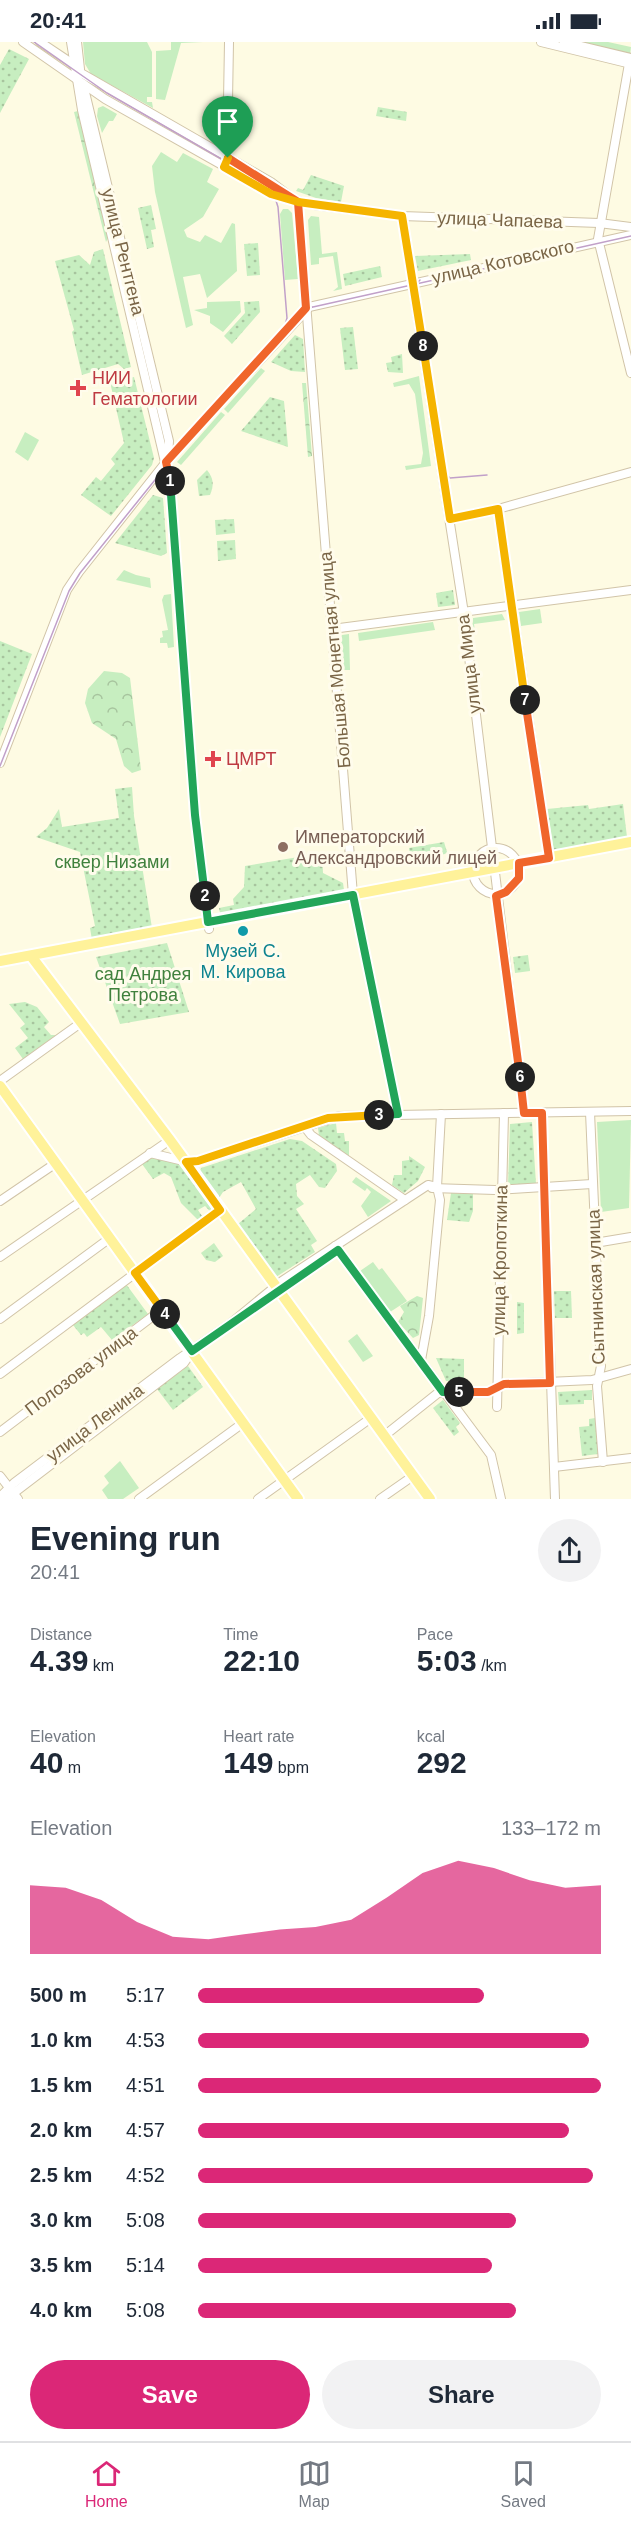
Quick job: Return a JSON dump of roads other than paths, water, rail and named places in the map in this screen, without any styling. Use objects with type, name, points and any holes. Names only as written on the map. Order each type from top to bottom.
[{"type":"main road","points":[[519,866],[631,842]]},
{"type":"main road","points":[[0,968],[33,959],[519,866],[631,849]]},
{"type":"main road","points":[[0,962],[33,959]]},
{"type":"main road","points":[[33,959],[170,1140],[430,1499]]},
{"type":"main road","points":[[0,1086],[298,1499]]},
{"type":"street","name":"улица Чапаева","points":[[22,42],[271,194],[298,202],[402,216],[599,223],[631,227]]},
{"type":"street","name":"улица Чапаева","points":[[40,42],[56,52],[79,77],[228,158],[298,202]]},
{"type":"street","name":"улица Рентгена","points":[[71,42],[79,77]]},
{"type":"street","points":[[56,52],[66,49],[71,42]]},
{"type":"street","name":"улица Рентгена","points":[[77,42],[82,110],[166,462],[173,512],[197,828],[209,925]]},
{"type":"street","points":[[224,167],[228,158],[229,42]]},
{"type":"street","points":[[542,42],[630,61]]},
{"type":"street","points":[[564,42],[630,61]]},
{"type":"street","points":[[630,61],[599,223],[598,241],[631,373]]},
{"type":"street","name":"Большая Монетная улица","points":[[298,202],[353,898],[398,1114]]},
{"type":"street","name":"улица Мира","points":[[402,216],[464,613],[490,848],[524,1113]]},
{"type":"street","name":"улица Котовского","points":[[306,308],[413,282],[631,235]]},
{"type":"street","points":[[0,763],[68,590],[166,462],[306,308]]},
{"type":"street","points":[[450,519],[498,509],[631,472]]},
{"type":"street","points":[[498,509],[549,858]]},
{"type":"street","points":[[332,630],[631,590]]},
{"type":"street","points":[[490,848],[499,848],[514,856],[519,866],[519,878],[506,892],[496,896],[478,885],[474,875],[474,863],[481,852],[490,848]]},
{"type":"street","points":[[0,1081],[82,1022]]},
{"type":"street","points":[[150,1153],[186,1162],[198,1161],[336,1116],[631,1111]]},
{"type":"street","name":"Сытнинская улица","points":[[590,1112],[601,1366],[597,1386],[603,1462]]},
{"type":"street","name":"улица Кропоткина","points":[[497,1407],[504,1113]]},
{"type":"street","points":[[542,1113],[555,1499]]},
{"type":"street","points":[[421,1360],[426,1344],[435,1263],[440,1198],[437,1187],[441,1114]]},
{"type":"street","points":[[304,1126],[311,1135],[405,1200]]},
{"type":"street","points":[[0,1257],[81,1199],[170,1140]]},
{"type":"street","points":[[0,1201],[56,1163]]},
{"type":"street","name":"улица Ленина","points":[[336,1248],[429,1188],[502,1189],[592,1184]]},
{"type":"street","name":"улица Ленина","points":[[6,1499],[192,1351],[277,1288],[428,1185],[437,1187]]},
{"type":"street","points":[[0,1374],[220,1210]]},
{"type":"street","points":[[595,1243],[631,1237]]},
{"type":"street","points":[[0,1319],[110,1238]]},
{"type":"street","points":[[336,1248],[491,1455],[501,1499]]},
{"type":"street","name":"Полозова улица","points":[[0,1432],[161,1310]]},
{"type":"street","points":[[384,1436],[443,1392],[488,1392],[504,1384],[550,1383],[599,1377],[631,1369]]},
{"type":"street","points":[[258,1499],[371,1418]]},
{"type":"street","points":[[139,1499],[243,1423]]},
{"type":"street","points":[[554,1467],[631,1458]]},
{"type":"street","points":[[0,1476],[14,1493]]},
{"type":"street","points":[[380,1499],[413,1476]]},
{"type":"street","name":"улица Ленина","points":[[0,1497],[14,1493]]},
{"type":"tram line","points":[[34,42],[107,93],[272,188],[278,207],[287,318],[282,335]]},
{"type":"tram line","points":[[304,309],[631,236]]},
{"type":"tram line","points":[[420,280],[414,286],[413,291],[440,468],[450,478],[487,475]]},
{"type":"tram line","points":[[0,766],[69,591],[80,573],[167,465],[277,342],[312,307]]},
{"type":"place","name":"НИИ Гематологии","points":[[78,388]]},
{"type":"place","name":"ЦМРТ","points":[[213,759]]},
{"type":"place","name":"Императорский Александровский лицей","points":[[283,847]]},
{"type":"place","name":"Музей С. М. Кирова","points":[[243,931]]},
{"type":"park label","name":"сквер Низами","points":[[112,862]]},
{"type":"park label","name":"сад Андрея Петрова","points":[[143,984]]}]
